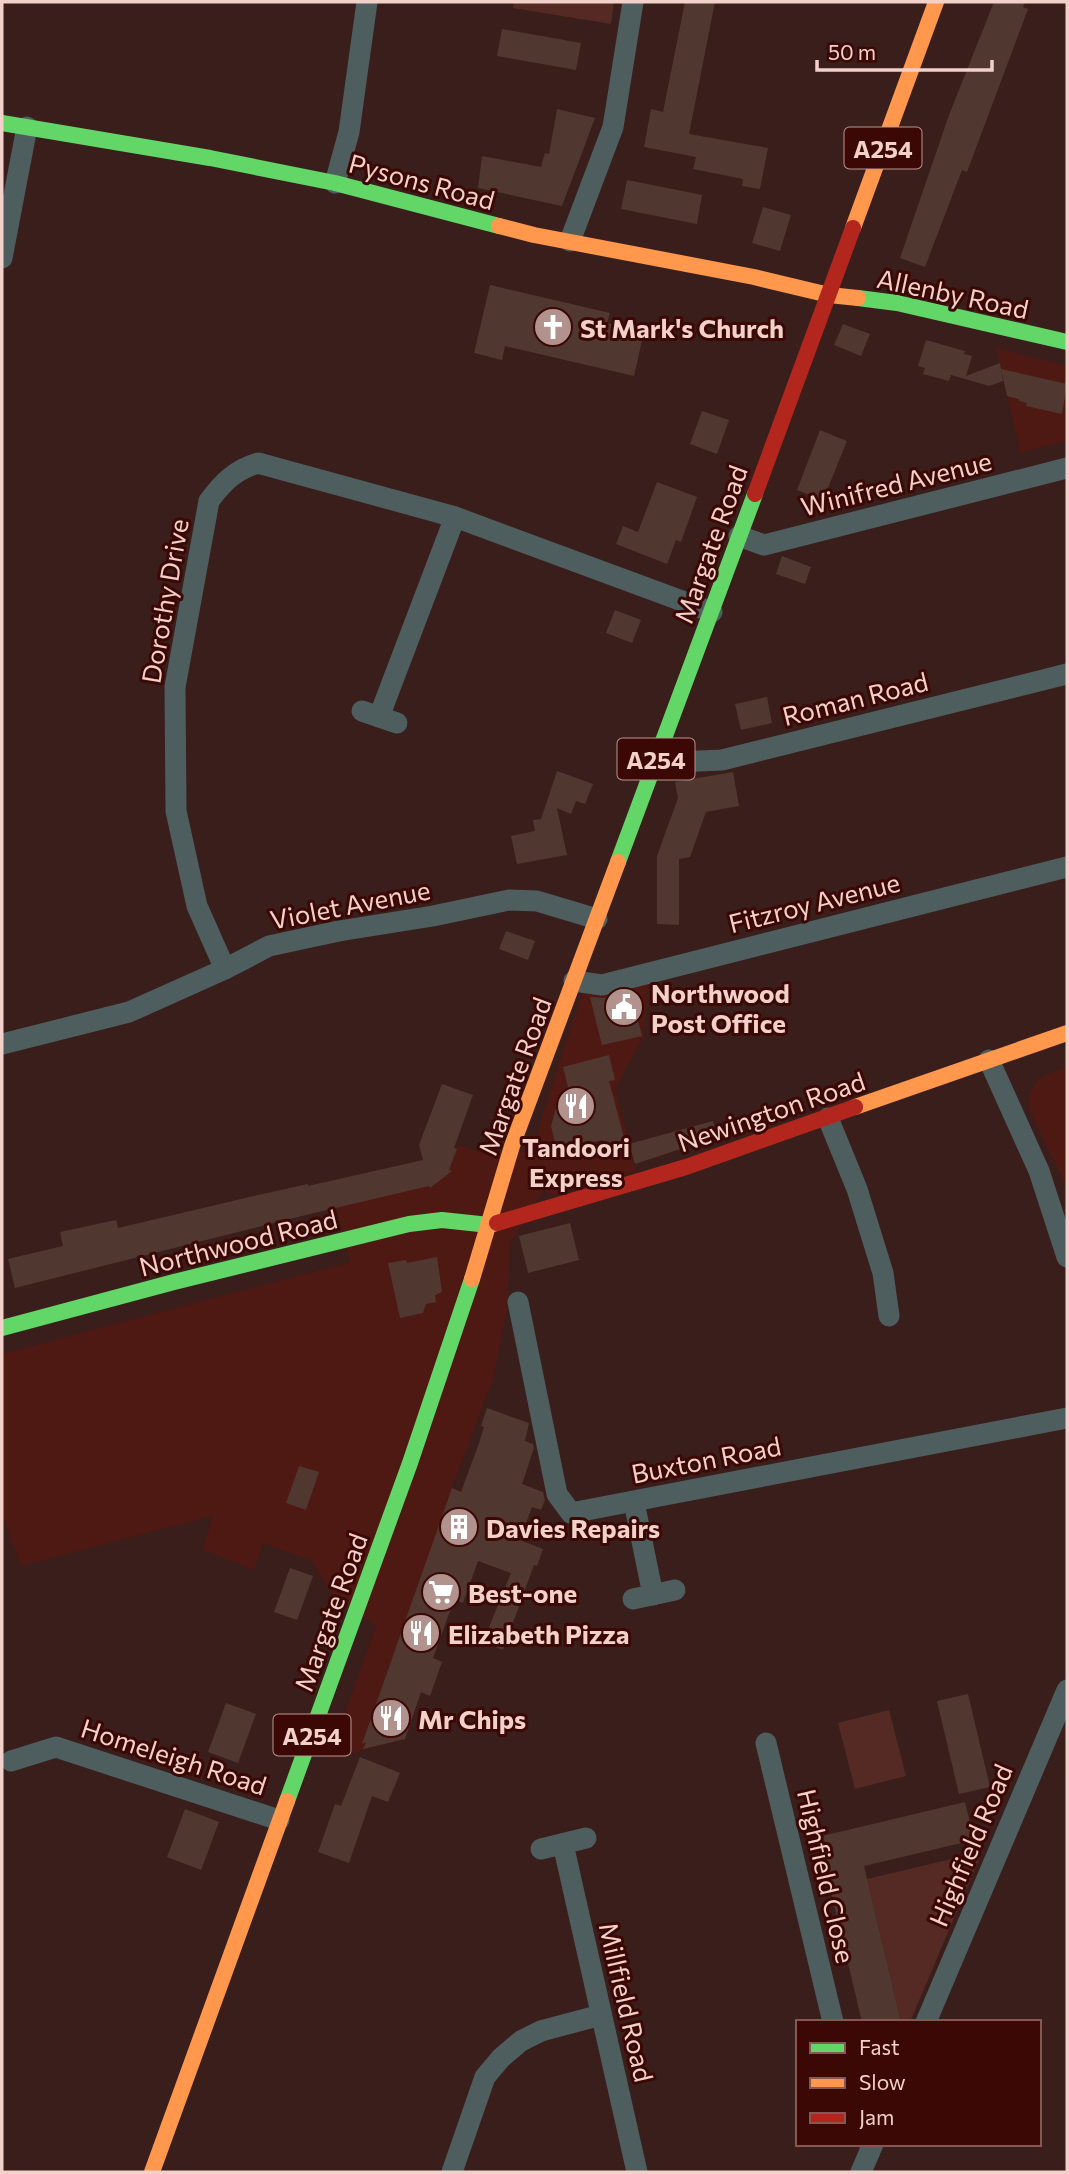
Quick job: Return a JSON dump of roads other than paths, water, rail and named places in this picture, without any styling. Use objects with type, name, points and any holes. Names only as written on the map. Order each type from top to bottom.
[{"type":"main road","name":"Margate Road","points":[[152,2172],[410,1463],[467,1295],[512,1146],[936,2]]},
{"type":"main road","name":"Pysons Road","points":[[2,122],[335,183],[534,235],[754,277],[829,295]]},
{"type":"main road","name":"Allenby Road","points":[[829,295],[897,303],[1067,342]]},
{"type":"main road","name":"Newington Road","points":[[489,1225],[686,1167],[1067,1033]]},
{"type":"main road","name":"Northwood Road","points":[[2,1328],[409,1224],[442,1220],[489,1225]]},
{"type":"street","points":[[335,183],[349,132],[368,2]]},
{"type":"street","points":[[570,241],[612,127],[633,2]]},
{"type":"street","points":[[2,258],[27,127]]},
{"type":"street","name":"Dorothy Drive","points":[[225,970],[197,906],[176,811],[176,687],[209,500],[223,482],[242,468],[258,463],[455,517],[712,612]]},
{"type":"street","name":"Winifred Avenue","points":[[738,536],[764,545],[1067,468]]},
{"type":"street","points":[[379,717],[455,517]]},
{"type":"street","name":"Roman Road","points":[[654,762],[722,760],[1067,674]]},
{"type":"street","name":"Fitzroy Avenue","points":[[574,981],[602,985],[1067,867]]},
{"type":"street","name":"Violet Avenue","points":[[2,1044],[129,1012],[225,970],[269,946],[509,900],[537,901],[597,919]]},
{"type":"street","points":[[989,1060],[1039,1171],[1067,1257]]},
{"type":"street","points":[[828,1118],[857,1189],[879,1261],[889,1316]]},
{"type":"street","name":"Buxton Road","points":[[519,1302],[558,1494],[571,1513],[1067,1418]]},
{"type":"street","points":[[634,1502],[643,1597],[676,1590]]},
{"type":"street","name":"Highfield Road","points":[[927,2020],[1067,1690]]},
{"type":"street","name":"Highfield Close","points":[[766,1743],[833,2020]]},
{"type":"street","name":"Homeleigh Road","points":[[10,1761],[56,1747],[279,1820]]},
{"type":"street","points":[[541,1849],[586,1838]]},
{"type":"street","name":"Millfield Road","points":[[563,1844],[637,2172]]},
{"type":"street","points":[[452,2172],[485,2077],[501,2058],[521,2041],[541,2031],[601,2015]]},
{"type":"street","points":[[861,2172],[872,2146]]},
{"type":"place","name":"St Mark's Church","points":[[553,327]]},
{"type":"place","name":"Northwood Post Office","points":[[624,1007]]},
{"type":"place","name":"Tandoori Express","points":[[576,1106]]},
{"type":"place","name":"Davies Repairs","points":[[459,1527]]},
{"type":"place","name":"Best-one","points":[[441,1592]]},
{"type":"place","name":"Elizabeth Pizza","points":[[421,1633]]},
{"type":"place","name":"Mr Chips","points":[[391,1718]]}]
